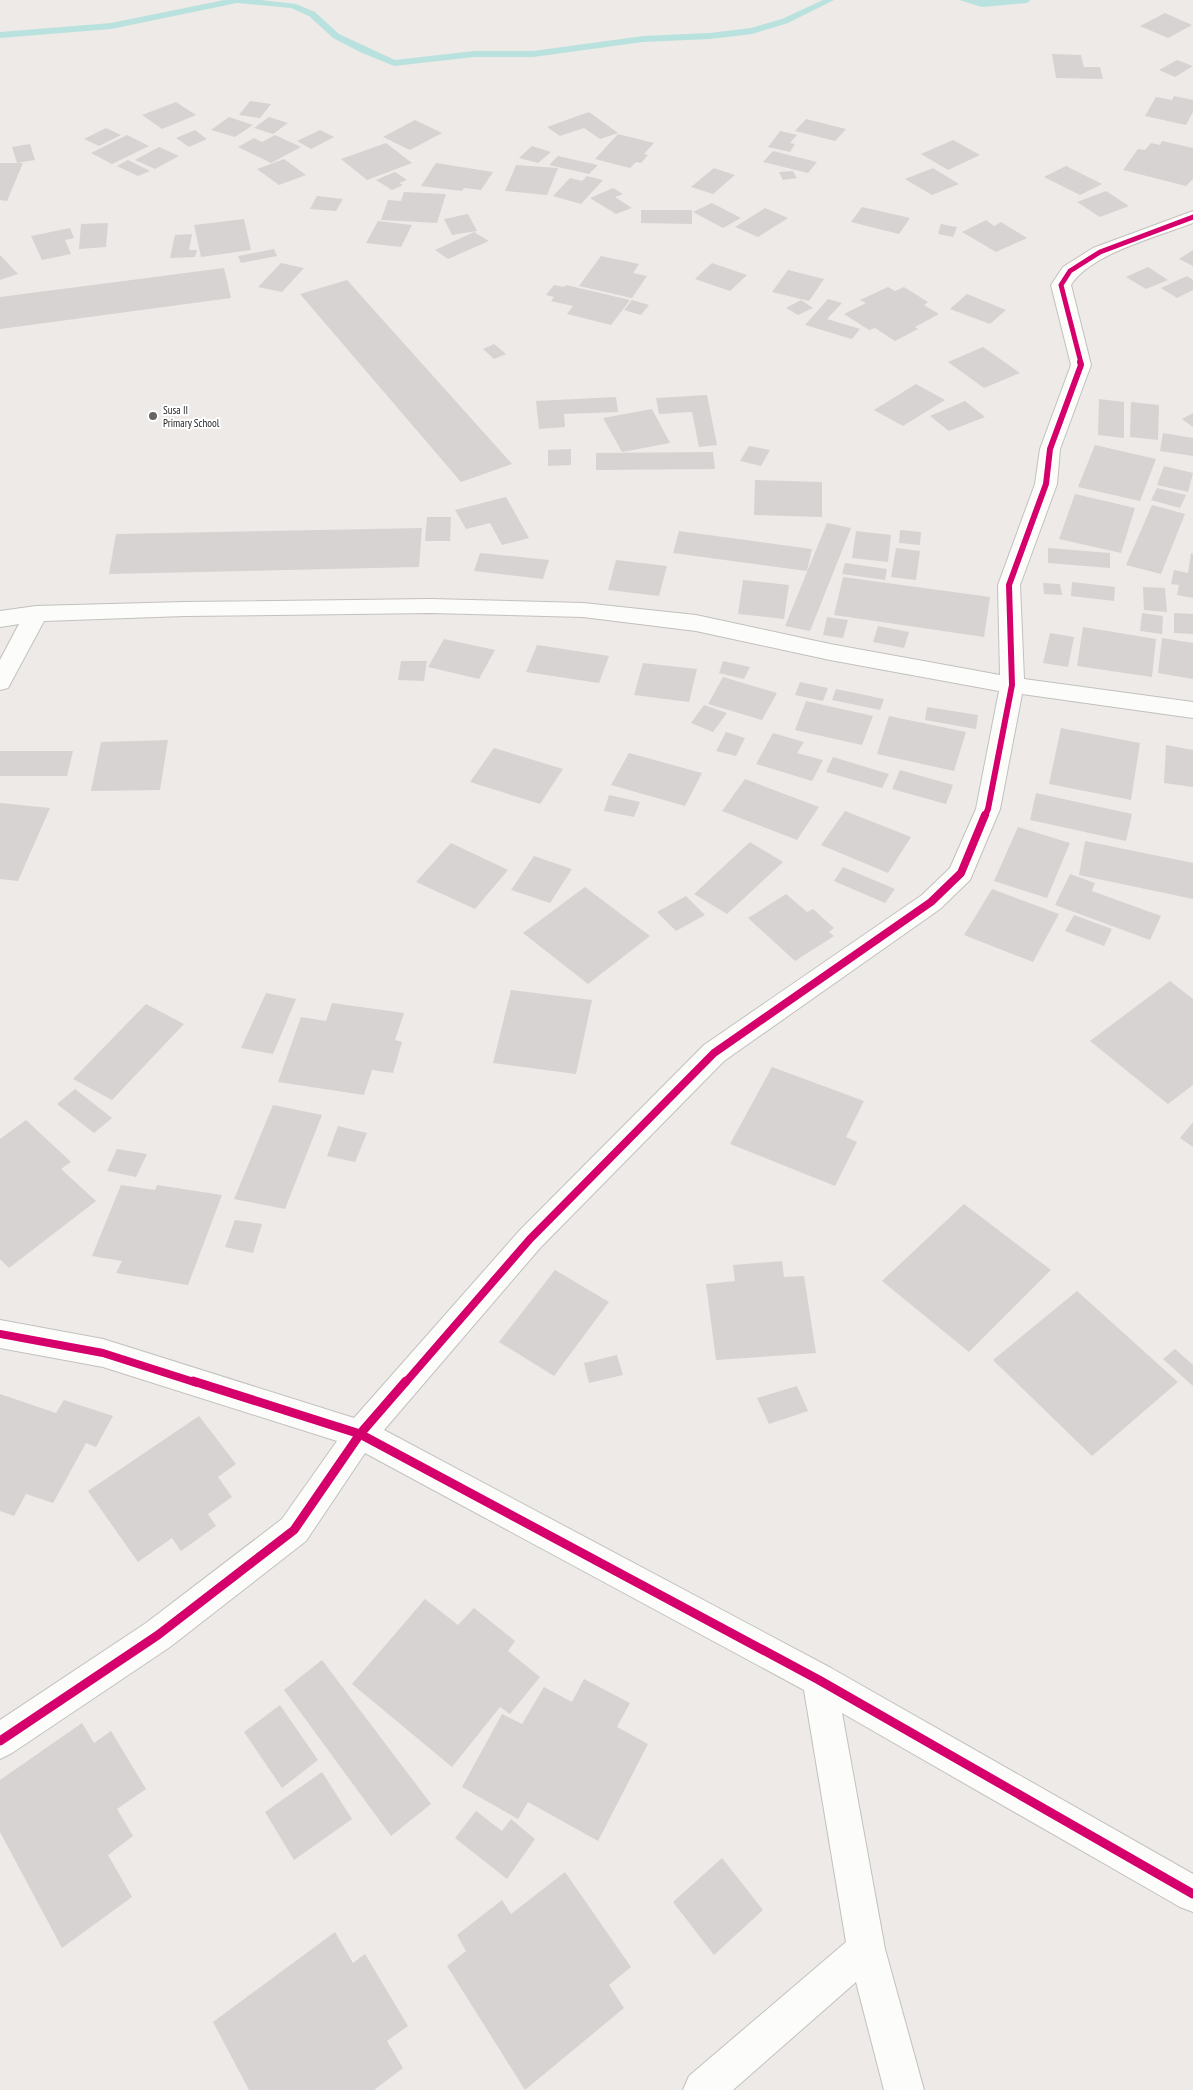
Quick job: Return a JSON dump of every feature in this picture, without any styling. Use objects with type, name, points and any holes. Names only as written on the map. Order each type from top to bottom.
[{"type":"street","points":[[0,1741],[158,1635],[294,1530],[360,1434],[530,1239],[714,1052],[931,902],[961,873],[988,809],[1012,685],[1009,585],[1046,484],[1050,449],[1081,365],[1061,285],[1070,271],[1100,252],[1193,217]]},
{"type":"street","points":[[0,619],[36,614],[184,609],[431,606],[583,610],[696,623],[830,652],[1012,685],[1193,710]]},
{"type":"street","points":[[0,682],[36,614]]},
{"type":"street","points":[[0,1334],[103,1354],[360,1434],[818,1680],[1193,1894]]},
{"type":"street","points":[[818,1680],[866,1949],[904,2090]]},
{"type":"street","points":[[703,2090],[866,1949]]},
{"type":"building","points":[[1165,13],[1192,25],[1168,38],[1140,26]]},
{"type":"building","points":[[1052,54],[1081,55],[1084,67],[1100,67],[1103,79],[1056,78]]},
{"type":"building","points":[[1177,60],[1193,66],[1175,77],[1159,70]]},
{"type":"building","points":[[1174,96],[1193,100],[1193,112],[1186,125],[1145,116],[1156,97],[1172,100]]},
{"type":"building","points":[[250,101],[271,104],[260,118],[239,115]]},
{"type":"building","points":[[176,102],[196,115],[162,129],[142,115]]},
{"type":"building","points":[[589,112],[618,133],[600,139],[584,128],[560,136],[547,127]]},
{"type":"building","points":[[229,117],[253,125],[235,137],[211,130]]},
{"type":"building","points":[[269,117],[288,123],[273,134],[254,128]]},
{"type":"building","points":[[806,119],[846,129],[835,141],[795,131]]},
{"type":"building","points":[[415,120],[442,133],[410,150],[383,137]]},
{"type":"building","points":[[106,128],[121,135],[99,146],[84,139]]},
{"type":"building","points":[[195,130],[207,139],[189,147],[176,138]]},
{"type":"building","points":[[320,130],[334,137],[311,149],[297,141]]},
{"type":"building","points":[[780,131],[797,135],[790,143],[795,144],[790,152],[768,147]]},
{"type":"building","points":[[618,134],[654,143],[644,154],[648,155],[641,163],[636,162],[630,168],[595,159]]},
{"type":"building","points":[[127,135],[149,146],[112,164],[91,153]]},
{"type":"building","points":[[275,135],[301,147],[271,163],[238,147],[254,138],[262,142]]},
{"type":"building","points":[[953,140],[980,155],[948,170],[921,154]]},
{"type":"building","points":[[1162,141],[1193,148],[1193,179],[1186,186],[1123,170],[1138,149],[1145,150],[1151,143],[1160,145]]},
{"type":"building","points":[[386,143],[412,163],[367,180],[341,159]]},
{"type":"building","points":[[30,144],[35,160],[17,163],[12,147]]},
{"type":"building","points":[[532,146],[551,152],[538,163],[519,158]]},
{"type":"building","points":[[159,147],[179,156],[155,169],[135,160]]},
{"type":"building","points":[[773,151],[817,162],[808,173],[763,162]]},
{"type":"building","points":[[558,156],[598,165],[589,174],[549,165]]},
{"type":"building","points":[[284,159],[306,175],[279,185],[257,169]]},
{"type":"building","points":[[128,160],[150,171],[138,176],[117,166]]},
{"type":"building","points":[[0,163],[23,163],[7,201],[0,200]]},
{"type":"building","points":[[436,163],[493,172],[481,190],[464,188],[462,191],[421,186]]},
{"type":"building","points":[[516,165],[558,168],[547,195],[505,191]]},
{"type":"building","points":[[1066,166],[1102,184],[1080,195],[1044,177]]},
{"type":"building","points":[[714,168],[735,175],[713,194],[691,187]]},
{"type":"building","points":[[933,168],[959,184],[932,195],[905,179]]},
{"type":"building","points":[[793,171],[797,178],[783,180],[779,172]]},
{"type":"building","points":[[395,172],[407,180],[399,183],[403,185],[392,190],[376,180]]},
{"type":"building","points":[[587,176],[603,180],[581,204],[553,196],[570,178],[582,181]]},
{"type":"building","points":[[613,188],[623,194],[615,197],[632,208],[616,214],[590,198]]},
{"type":"building","points":[[1106,191],[1129,206],[1100,217],[1077,202]]},
{"type":"building","points":[[404,192],[446,194],[437,223],[381,220],[388,200],[401,201]]},
{"type":"building","points":[[317,196],[343,199],[336,211],[310,209]]},
{"type":"building","points":[[712,203],[741,218],[723,228],[693,212]]},
{"type":"building","points":[[862,207],[910,218],[899,234],[851,222]]},
{"type":"building","points":[[765,208],[788,218],[758,237],[735,227]]},
{"type":"building","points":[[641,210],[692,210],[692,224],[641,223]]},
{"type":"building","points":[[468,214],[477,231],[452,235],[444,219]]},
{"type":"building","points":[[244,219],[251,250],[201,257],[194,225]]},
{"type":"building","points":[[986,220],[994,226],[1001,222],[1027,238],[996,252],[962,232]]},
{"type":"building","points":[[378,221],[412,225],[401,247],[366,243]]},
{"type":"building","points":[[108,223],[106,247],[79,249],[81,224]]},
{"type":"building","points":[[941,224],[957,227],[953,237],[938,234]]},
{"type":"building","points":[[70,228],[74,238],[65,240],[71,254],[42,260],[31,236]]},
{"type":"building","points":[[474,232],[489,241],[448,259],[435,250]]},
{"type":"building","points":[[192,234],[189,250],[197,250],[195,257],[170,258],[175,235]]},
{"type":"building","points":[[274,249],[277,256],[241,263],[238,256]]},
{"type":"building","points":[[1193,250],[1193,266],[1179,259]]},
{"type":"building","points":[[0,255],[18,274],[0,280]]},
{"type":"building","points":[[601,256],[639,264],[633,273],[647,276],[632,298],[579,286]]},
{"type":"building","points":[[281,263],[304,268],[282,292],[258,287]]},
{"type":"building","points":[[712,263],[747,275],[730,291],[695,279]]},
{"type":"building","points":[[1148,267],[1168,280],[1146,289],[1126,277]]},
{"type":"building","points":[[224,268],[231,298],[0,329],[0,297]]},
{"type":"building","points":[[788,270],[824,279],[809,301],[772,292]]},
{"type":"building","points":[[1187,276],[1193,280],[1193,290],[1177,298],[1161,288]]},
{"type":"building","points":[[347,280],[512,464],[461,482],[300,294]]},
{"type":"building","points":[[554,285],[564,287],[566,285],[630,300],[611,325],[567,314],[573,306],[551,301],[554,297],[546,295]]},
{"type":"building","points":[[888,287],[895,291],[904,287],[928,302],[924,305],[939,314],[915,327],[918,329],[895,341],[875,328],[869,330],[844,314],[866,303],[860,300]]},
{"type":"building","points":[[967,294],[1006,310],[990,324],[950,309]]},
{"type":"building","points":[[828,299],[842,303],[827,319],[860,329],[852,339],[805,325]]},
{"type":"building","points":[[632,300],[649,305],[641,315],[624,310]]},
{"type":"building","points":[[801,300],[813,308],[798,315],[786,308]]},
{"type":"building","points":[[494,344],[506,354],[494,359],[483,349]]},
{"type":"building","points":[[983,347],[1020,373],[984,388],[948,362]]},
{"type":"building","points":[[916,384],[945,400],[903,426],[874,410]]},
{"type":"building","points":[[707,395],[717,445],[699,447],[692,412],[659,414],[656,398]]},
{"type":"building","points":[[616,397],[618,412],[564,414],[565,427],[539,429],[536,401]]},
{"type":"building","points":[[1099,399],[1124,402],[1124,438],[1098,435]]},
{"type":"building","points":[[965,401],[985,417],[949,431],[930,416]]},
{"type":"building","points":[[1131,402],[1159,405],[1158,440],[1130,437]]},
{"type":"building","points":[[652,409],[670,443],[622,452],[603,418]]},
{"type":"building","points":[[1193,413],[1193,427],[1182,419]]},
{"type":"building","points":[[1163,433],[1193,438],[1193,456],[1160,451]]},
{"type":"building","points":[[1095,445],[1156,459],[1140,501],[1078,487]]},
{"type":"building","points":[[749,446],[770,450],[761,466],[740,461]]},
{"type":"building","points":[[571,449],[571,465],[548,466],[548,450]]},
{"type":"building","points":[[713,452],[715,469],[596,470],[596,453]]},
{"type":"building","points":[[1164,466],[1193,473],[1188,492],[1157,485]]},
{"type":"building","points":[[755,480],[822,482],[822,517],[754,515]]},
{"type":"building","points":[[1157,488],[1186,495],[1180,508],[1151,500]]},
{"type":"building","points":[[1075,494],[1135,508],[1121,553],[1059,539]]},
{"type":"building","points":[[506,497],[529,538],[502,545],[490,523],[466,529],[455,510]]},
{"type":"building","points":[[1152,505],[1185,514],[1161,574],[1126,565]]},
{"type":"building","points":[[427,517],[451,517],[450,541],[425,541]]},
{"type":"building","points":[[827,523],[851,528],[810,631],[785,626]]},
{"type":"building","points":[[422,528],[419,567],[109,574],[116,534]]},
{"type":"building","points":[[900,530],[921,532],[920,545],[899,543]]},
{"type":"building","points":[[679,531],[812,549],[807,571],[673,553]]},
{"type":"building","points":[[856,531],[891,535],[888,562],[852,558]]},
{"type":"building","points":[[896,548],[920,551],[916,580],[891,577]]},
{"type":"building","points":[[1048,548],[1110,553],[1110,568],[1048,563]]},
{"type":"building","points":[[480,553],[549,560],[543,579],[474,571]]},
{"type":"building","points":[[1191,553],[1193,554],[1193,598],[1177,595],[1179,585],[1171,584],[1174,570],[1188,573]]},
{"type":"building","points":[[616,560],[667,566],[659,596],[608,590]]},
{"type":"building","points":[[845,563],[887,569],[885,580],[842,574]]},
{"type":"building","points":[[843,577],[990,597],[984,637],[834,615]]},
{"type":"building","points":[[743,580],[789,585],[784,619],[738,614]]},
{"type":"building","points":[[1072,582],[1115,587],[1114,601],[1071,596]]},
{"type":"building","points":[[1043,583],[1060,584],[1062,595],[1044,594]]},
{"type":"building","points":[[1143,587],[1165,588],[1167,612],[1144,610]]},
{"type":"building","points":[[1142,613],[1163,616],[1162,634],[1140,631]]},
{"type":"building","points":[[1174,613],[1193,614],[1193,634],[1174,633]]},
{"type":"building","points":[[827,617],[848,620],[843,638],[823,635]]},
{"type":"building","points":[[878,626],[909,632],[904,648],[873,642]]},
{"type":"building","points":[[1083,627],[1156,639],[1152,677],[1077,666]]},
{"type":"building","points":[[1050,633],[1074,637],[1068,667],[1043,663]]},
{"type":"building","points":[[1162,638],[1193,643],[1193,679],[1158,673]]},
{"type":"building","points":[[444,639],[495,650],[479,679],[428,667]]},
{"type":"building","points":[[537,645],[609,656],[599,683],[526,672]]},
{"type":"building","points":[[401,661],[427,661],[424,681],[398,680]]},
{"type":"building","points":[[723,661],[750,667],[744,679],[719,673]]},
{"type":"building","points":[[643,663],[697,669],[689,702],[634,695]]},
{"type":"building","points":[[723,677],[777,693],[762,720],[708,704]]},
{"type":"building","points":[[800,682],[828,688],[823,701],[795,695]]},
{"type":"building","points":[[836,689],[884,699],[880,710],[832,700]]},
{"type":"building","points":[[806,701],[873,716],[862,745],[795,730]]},
{"type":"building","points":[[704,705],[727,713],[713,732],[691,723]]},
{"type":"building","points":[[927,707],[978,715],[976,729],[925,720]]},
{"type":"building","points":[[889,716],[966,732],[954,771],[877,754]]},
{"type":"building","points":[[1061,728],[1140,743],[1131,800],[1049,784]]},
{"type":"building","points":[[726,732],[745,738],[736,756],[716,751]]},
{"type":"building","points":[[773,733],[804,742],[797,753],[823,760],[812,781],[756,764]]},
{"type":"building","points":[[168,740],[160,790],[91,791],[101,742]]},
{"type":"building","points":[[1166,745],[1193,750],[1193,787],[1164,783]]},
{"type":"building","points":[[494,748],[563,769],[540,804],[470,782]]},
{"type":"building","points":[[0,751],[73,751],[67,776],[0,776]]},
{"type":"building","points":[[629,753],[702,773],[685,806],[611,785]]},
{"type":"building","points":[[833,757],[889,774],[882,788],[826,772]]},
{"type":"building","points":[[900,770],[953,785],[946,804],[892,789]]},
{"type":"building","points":[[745,779],[819,807],[797,840],[722,811]]},
{"type":"building","points":[[1036,793],[1132,814],[1126,841],[1030,820]]},
{"type":"building","points":[[609,795],[640,802],[634,817],[604,811]]},
{"type":"building","points":[[0,803],[50,808],[18,881],[0,879]]},
{"type":"building","points":[[845,811],[911,837],[888,873],[821,845]]},
{"type":"building","points":[[1018,827],[1070,843],[1047,898],[994,881]]},
{"type":"building","points":[[1085,841],[1193,863],[1193,899],[1079,875]]},
{"type":"building","points":[[750,842],[783,862],[727,914],[694,894]]},
{"type":"building","points":[[451,843],[508,870],[475,909],[416,882]]},
{"type":"building","points":[[534,856],[572,869],[550,903],[511,890]]},
{"type":"building","points":[[843,867],[895,889],[885,903],[834,881]]},
{"type":"building","points":[[1070,874],[1095,883],[1092,891],[1161,916],[1150,940],[1055,905]]},
{"type":"building","points":[[585,887],[650,936],[588,984],[523,933]]},
{"type":"building","points":[[992,889],[1059,914],[1033,962],[964,935]]},
{"type":"building","points":[[786,894],[807,912],[813,909],[834,928],[829,932],[834,936],[795,961],[748,918]]},
{"type":"building","points":[[686,896],[705,915],[676,931],[657,912]]},
{"type":"building","points":[[1074,915],[1112,929],[1104,946],[1065,931]]},
{"type":"building","points":[[1170,981],[1193,999],[1193,1085],[1168,1104],[1090,1041]]},
{"type":"building","points":[[511,990],[592,1000],[576,1074],[493,1063]]},
{"type":"building","points":[[266,993],[296,999],[273,1054],[241,1048]]},
{"type":"building","points":[[332,1003],[404,1013],[395,1040],[402,1042],[393,1073],[372,1070],[364,1095],[278,1082],[301,1017],[326,1021]]},
{"type":"building","points":[[146,1004],[184,1024],[112,1100],[73,1079]]},
{"type":"building","points":[[772,1067],[864,1101],[846,1137],[857,1142],[835,1186],[730,1144]]},
{"type":"building","points":[[75,1089],[112,1118],[94,1133],[57,1104]]},
{"type":"building","points":[[273,1105],[322,1115],[285,1209],[234,1199]]},
{"type":"building","points":[[26,1120],[71,1162],[61,1169],[96,1201],[9,1268],[0,1259],[0,1139]]},
{"type":"building","points":[[1193,1122],[1193,1147],[1180,1138]]},
{"type":"building","points":[[338,1126],[367,1133],[355,1162],[327,1156]]},
{"type":"building","points":[[117,1149],[147,1154],[136,1177],[107,1171]]},
{"type":"building","points":[[121,1185],[155,1190],[157,1185],[222,1195],[188,1285],[116,1273],[122,1261],[92,1256]]},
{"type":"building","points":[[964,1204],[1051,1270],[969,1352],[882,1281]]},
{"type":"building","points":[[235,1220],[262,1224],[253,1253],[225,1247]]},
{"type":"building","points":[[782,1261],[784,1277],[804,1276],[816,1353],[716,1360],[706,1284],[735,1281],[733,1265]]},
{"type":"building","points":[[555,1270],[609,1302],[554,1376],[499,1342]]},
{"type":"building","points":[[1077,1291],[1178,1382],[1092,1456],[993,1360]]},
{"type":"building","points":[[1175,1349],[1193,1365],[1193,1386],[1163,1359]]},
{"type":"building","points":[[617,1355],[623,1375],[589,1383],[584,1363]]},
{"type":"building","points":[[797,1386],[808,1411],[769,1424],[757,1398]]},
{"type":"building","points":[[0,1394],[56,1413],[64,1400],[113,1416],[96,1447],[86,1443],[53,1503],[26,1494],[14,1516],[0,1511]]},
{"type":"building","points":[[199,1416],[236,1464],[218,1477],[232,1497],[208,1514],[216,1526],[181,1551],[172,1538],[138,1562],[88,1491]]},
{"type":"building","points":[[425,1599],[458,1625],[474,1608],[515,1641],[508,1651],[540,1677],[510,1714],[500,1707],[452,1767],[352,1684]]},
{"type":"building","points":[[322,1660],[431,1804],[391,1836],[284,1690]]},
{"type":"building","points":[[584,1679],[630,1703],[617,1727],[648,1744],[598,1841],[528,1802],[518,1819],[462,1787],[502,1714],[522,1724],[544,1687],[572,1702]]},
{"type":"building","points":[[280,1705],[318,1760],[282,1788],[244,1732]]},
{"type":"building","points":[[82,1723],[94,1743],[111,1731],[146,1789],[117,1809],[133,1836],[108,1855],[132,1897],[62,1948],[0,1832],[0,1780]]},
{"type":"building","points":[[322,1772],[352,1819],[294,1860],[265,1812]]},
{"type":"building","points":[[476,1811],[502,1831],[511,1819],[535,1839],[507,1879],[455,1838]]},
{"type":"building","points":[[722,1858],[763,1910],[714,1955],[673,1902]]},
{"type":"building","points":[[565,1872],[631,1967],[609,1985],[624,2008],[525,2090],[447,1966],[466,1951],[457,1935],[502,1900],[511,1914]]},
{"type":"building","points":[[335,1932],[353,1963],[365,1954],[408,2026],[387,2041],[403,2068],[374,2090],[249,2090],[213,2022]]},
{"type":"waterway","points":[[0,35],[111,26],[237,0],[293,6],[312,14],[336,36],[394,63],[474,54],[533,54],[643,39],[710,36],[752,31],[785,21],[830,0]]},
{"type":"waterway","points":[[963,0],[982,4],[1027,0]]},
{"type":"cycle path","points":[[0,1741],[158,1635],[294,1530],[360,1434],[530,1239],[714,1053],[931,902],[961,873],[988,809],[1012,685],[1009,585],[1046,484],[1050,449],[1081,365],[1061,285],[1070,271],[1100,252],[1193,217]]},
{"type":"cycle path","points":[[0,1334],[103,1353],[360,1434],[819,1680],[1193,1894]]},
{"type":"place","name":"Susa II Primary School","points":[[153,416]]}]
